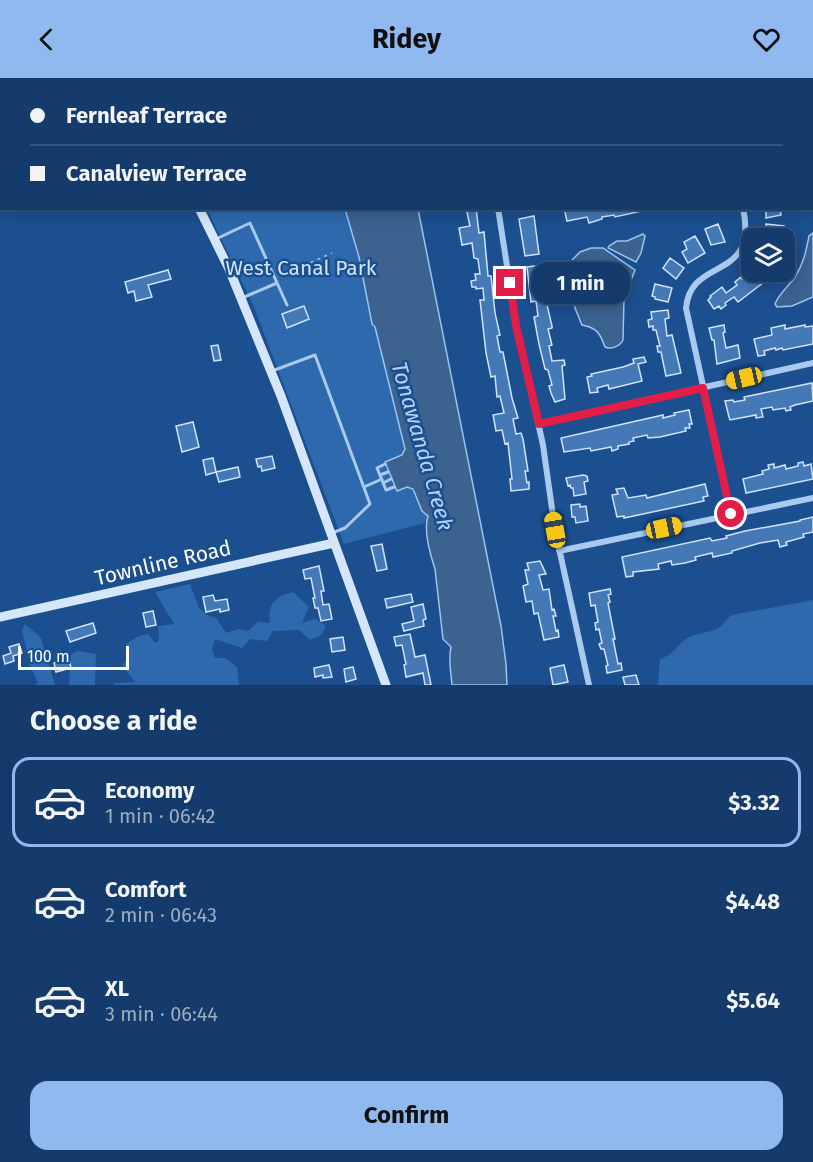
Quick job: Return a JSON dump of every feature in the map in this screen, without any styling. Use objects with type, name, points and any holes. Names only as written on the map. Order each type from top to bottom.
[{"type":"street","points":[[200,210],[241,299],[271,372],[386,685]]},
{"type":"street","points":[[498,210],[516,326],[539,424],[559,551],[589,685]]},
{"type":"street","points":[[731,514],[687,316],[688,297],[698,281],[728,265],[738,255],[746,233],[743,210]]},
{"type":"street","points":[[539,424],[813,363]]},
{"type":"street","points":[[559,551],[813,498]]},
{"type":"street","name":"Townline Road","points":[[0,617],[332,539]]},
{"type":"lane","points":[[214,240],[250,223],[287,305]]},
{"type":"lane","points":[[241,299],[277,283]]},
{"type":"lane","points":[[271,372],[315,355],[364,487],[370,504],[332,539]]},
{"type":"lane","points":[[385,464],[377,468],[386,490],[394,487]]},
{"type":"lane","points":[[364,487],[382,479],[388,472]]},
{"type":"lane","points":[[382,479],[391,480]]},
{"type":"path","points":[[290,272],[332,253]]},
{"type":"green space","name":"West Canal Park","points":[[207,210],[345,210],[359,257],[372,324],[375,327],[405,449],[402,455],[385,462],[407,487],[413,489],[428,516],[425,523],[344,544],[254,307]]},
{"type":"green space","points":[[190,584],[199,608],[207,615],[216,618],[226,633],[238,629],[248,631],[258,622],[270,623],[271,606],[281,596],[293,592],[309,607],[302,623],[315,619],[326,626],[321,635],[310,640],[299,630],[273,631],[267,641],[250,639],[242,648],[215,639],[212,649],[215,658],[225,658],[237,667],[239,685],[114,685],[114,683],[135,682],[122,665],[129,659],[126,644],[139,636],[148,634],[155,643],[159,640],[158,626],[174,624],[155,592]]},
{"type":"green space","points":[[813,600],[813,685],[658,685],[660,659],[690,637],[720,627],[732,615]]},
{"type":"green space","points":[[25,624],[41,638],[55,685],[35,685],[38,683],[30,665],[22,630]]},
{"type":"green space","points":[[77,651],[96,654],[95,685],[69,685],[71,655]]},
{"type":"water","name":"Tonawanda Creek","points":[[345,210],[418,210],[501,626],[507,685],[452,685],[451,647],[443,639],[435,569],[427,535],[428,516],[422,511],[413,489],[407,487],[397,491],[385,462],[402,455],[405,449],[375,327],[372,324],[359,257]]},
{"type":"water","points":[[813,233],[813,297],[792,306],[777,307],[775,304],[782,293],[791,282],[795,282],[809,236]]},
{"type":"water","points":[[643,234],[645,236],[641,253],[636,262],[608,248],[617,241],[627,241]]},
{"type":"water","points":[[591,248],[603,248],[635,270],[624,298],[623,340],[613,348],[605,347],[597,332],[582,325],[575,308],[571,275],[572,260],[580,252]]},
{"type":"building","points":[[466,210],[476,210],[479,233],[484,232],[488,276],[491,276],[500,335],[497,336],[500,352],[503,352],[518,418],[513,419],[516,434],[521,433],[523,439],[528,471],[525,471],[529,489],[511,491],[508,443],[505,444],[502,430],[496,431],[493,415],[504,413],[500,396],[497,397],[495,376],[491,377],[486,353],[480,300],[484,300],[483,288],[472,287],[471,281],[476,280],[475,274],[480,274],[478,259],[474,258],[472,243],[462,245],[459,228],[470,226]]},
{"type":"building","points":[[564,210],[642,210],[615,217],[614,215],[602,217],[602,219],[589,223],[587,217],[567,221]]},
{"type":"building","points":[[766,210],[780,210],[781,215],[766,218]]},
{"type":"building","points":[[534,216],[539,254],[525,256],[519,219]]},
{"type":"building","points":[[718,224],[725,242],[711,245],[705,229]]},
{"type":"building","points":[[766,224],[784,226],[784,228],[766,228]]},
{"type":"building","points":[[695,236],[705,253],[688,263],[682,252],[687,249],[684,242]]},
{"type":"building","points":[[670,258],[684,268],[676,279],[663,268]]},
{"type":"building","points":[[542,265],[546,278],[542,279],[543,292],[547,292],[549,305],[547,305],[552,326],[548,329],[552,345],[549,346],[552,361],[564,360],[565,365],[562,366],[565,399],[555,402],[539,344],[534,317],[538,316],[536,301],[531,302],[527,267]]},
{"type":"building","points":[[168,270],[171,279],[148,285],[152,297],[136,301],[134,291],[128,293],[125,282]]},
{"type":"building","points":[[741,277],[741,282],[764,282],[738,302],[734,297],[721,309],[719,306],[714,309],[708,300],[710,296],[722,287],[726,293],[737,285],[735,282]]},
{"type":"building","points":[[655,284],[672,288],[668,302],[652,296]]},
{"type":"building","points":[[304,306],[309,319],[287,328],[282,314]]},
{"type":"building","points":[[668,310],[669,318],[665,319],[667,336],[672,335],[681,373],[666,376],[661,352],[658,352],[657,346],[660,346],[656,330],[653,330],[653,326],[649,327],[648,320],[652,319],[651,312]]},
{"type":"building","points":[[724,325],[726,348],[738,345],[740,358],[717,364],[714,340],[712,340],[709,328]]},
{"type":"building","points":[[785,325],[785,329],[805,325],[805,327],[813,326],[813,344],[783,350],[775,348],[764,351],[765,355],[758,356],[754,339],[772,335],[771,328]]},
{"type":"building","points":[[218,345],[221,360],[214,361],[211,346]]},
{"type":"building","points":[[644,357],[646,362],[638,364],[642,381],[609,389],[608,385],[597,388],[598,392],[590,393],[587,377],[592,376],[591,374],[623,367],[634,363],[633,359]]},
{"type":"building","points":[[812,383],[813,401],[795,405],[790,407],[791,410],[786,411],[785,408],[761,409],[763,417],[756,418],[756,415],[730,420],[725,401],[745,400],[744,397]]},
{"type":"building","points":[[689,410],[692,424],[689,424],[690,428],[685,428],[686,431],[660,437],[648,438],[647,435],[633,438],[634,441],[618,446],[618,449],[612,451],[611,447],[591,451],[590,448],[564,452],[561,438],[663,415],[663,418]]},
{"type":"building","points":[[193,422],[199,447],[182,452],[176,426]]},
{"type":"building","points":[[272,456],[275,468],[262,471],[256,459]]},
{"type":"building","points":[[213,458],[216,472],[206,475],[203,460]]},
{"type":"building","points":[[803,462],[804,466],[811,464],[813,479],[746,493],[743,479],[763,474],[762,471],[769,469],[768,465],[774,464],[774,468],[785,465],[786,469]]},
{"type":"building","points":[[238,467],[240,477],[219,482],[216,472]]},
{"type":"building","points":[[587,476],[588,481],[584,482],[586,494],[574,496],[573,488],[568,486],[566,478]]},
{"type":"building","points":[[705,484],[708,496],[703,497],[704,501],[624,518],[624,516],[617,517],[612,495],[618,494],[616,489],[624,488],[628,498],[646,495],[647,498]]},
{"type":"building","points":[[580,504],[580,507],[586,506],[588,521],[576,523],[575,517],[572,517],[571,505]]},
{"type":"building","points":[[813,517],[813,532],[786,542],[787,545],[780,547],[778,540],[760,543],[732,551],[732,553],[713,557],[712,553],[695,557],[696,560],[685,563],[672,565],[671,561],[658,564],[659,569],[633,572],[633,576],[626,577],[622,557],[710,538],[712,541],[727,538],[726,536],[745,531]]},
{"type":"building","points":[[382,544],[387,569],[377,571],[371,546]]},
{"type":"building","points":[[540,561],[546,574],[539,575],[543,590],[549,589],[559,637],[544,640],[538,613],[534,614],[532,601],[526,602],[523,586],[528,584],[525,570],[529,570],[527,563]]},
{"type":"building","points":[[319,566],[324,591],[321,591],[323,605],[329,604],[332,619],[321,621],[318,608],[315,608],[311,578],[305,579],[303,570]]},
{"type":"building","points":[[610,589],[611,594],[608,595],[610,602],[608,603],[615,639],[613,639],[618,664],[621,663],[622,670],[607,673],[606,666],[608,665],[604,649],[601,649],[599,644],[602,643],[599,629],[596,630],[595,623],[598,622],[595,605],[591,606],[589,593]]},
{"type":"building","points":[[411,594],[413,602],[387,608],[385,599]]},
{"type":"building","points":[[213,595],[215,601],[227,599],[229,610],[206,612],[203,597]]},
{"type":"building","points":[[423,604],[426,619],[423,620],[424,626],[404,631],[402,624],[414,621],[411,607]]},
{"type":"building","points":[[153,611],[156,625],[146,627],[143,613]]},
{"type":"building","points":[[93,623],[96,633],[70,642],[66,631]]},
{"type":"building","points":[[410,634],[415,657],[425,655],[431,685],[425,685],[423,673],[406,677],[402,645],[396,646],[394,637]]},
{"type":"building","points":[[343,637],[345,650],[332,652],[330,639]]},
{"type":"building","points":[[19,644],[22,653],[13,656],[14,661],[5,664],[3,656],[11,653],[9,647]]},
{"type":"building","points":[[69,659],[71,668],[56,672],[54,663]]},
{"type":"building","points":[[329,665],[332,677],[323,678],[323,675],[315,677],[314,668]]},
{"type":"building","points":[[564,665],[568,682],[553,685],[550,668]]},
{"type":"building","points":[[353,667],[356,679],[346,682],[344,669]]},
{"type":"building","points":[[636,675],[639,685],[625,685],[623,677]]},
{"type":"route","points":[[510,283],[516,326],[539,424],[703,388],[731,514]]}]
